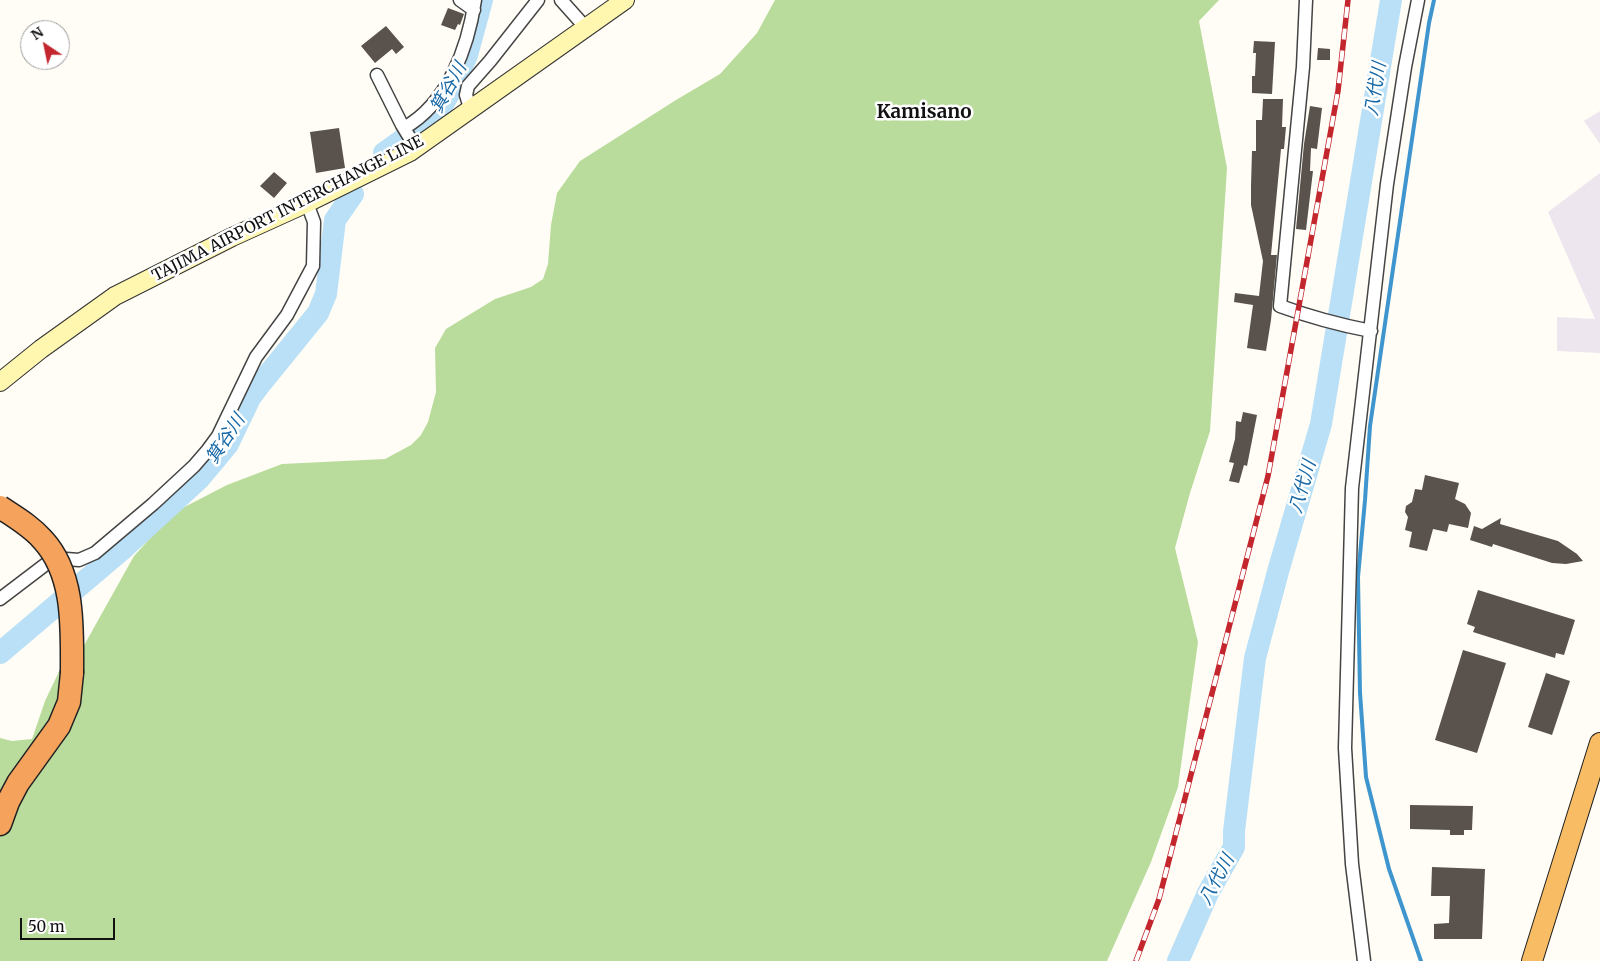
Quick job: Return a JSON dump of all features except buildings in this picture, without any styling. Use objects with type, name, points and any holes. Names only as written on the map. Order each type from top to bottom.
[{"type":"highway","points":[[0,507],[37,534],[60,564],[68,597],[72,672],[68,702],[59,726],[12,793],[0,824]]},
{"type":"highway","points":[[1532,961],[1600,743]]},
{"type":"main road","name":"TAJIMA AIRPORT INTERCHANGE LINE","points":[[0,382],[41,348],[115,296],[416,148],[625,0]]},
{"type":"street","points":[[404,128],[422,116],[451,79],[465,41],[475,5],[460,0]]},
{"type":"street","points":[[471,110],[466,95],[468,86],[538,0]]},
{"type":"street","points":[[562,0],[586,28]]},
{"type":"street","points":[[1306,0],[1303,67],[1280,306],[1305,316],[1342,326],[1371,331]]},
{"type":"street","points":[[1364,961],[1352,864],[1345,748],[1352,488],[1387,184],[1405,67],[1418,0]]},
{"type":"street","points":[[376,75],[416,148]]},
{"type":"street","points":[[451,79],[467,91]]},
{"type":"street","points":[[0,599],[46,564],[66,559],[79,560],[95,552],[153,504],[208,451],[218,436],[256,356],[287,315],[312,266],[314,222],[307,203]]},
{"type":"shaded area","points":[[1600,111],[1600,144],[1584,121]]},
{"type":"shaded area","points":[[1600,173],[1600,353],[1557,351],[1557,317],[1595,319],[1548,212]]},
{"type":"green space","points":[[775,0],[1219,0],[1199,21],[1227,168],[1210,431],[1175,548],[1198,642],[1178,787],[1151,862],[1107,961],[0,961],[0,738],[12,741],[32,739],[45,701],[65,659],[82,649],[134,556],[173,513],[227,485],[282,464],[385,459],[411,445],[421,435],[428,422],[436,392],[435,348],[446,329],[495,299],[531,287],[543,279],[548,264],[551,225],[557,193],[580,161],[720,74],[757,33]]},
{"type":"waterway","name":"箕谷川","points":[[384,153],[436,116],[453,87],[467,55],[482,0]]},
{"type":"waterway","name":"八代川","points":[[1178,961],[1208,893],[1234,847],[1234,831],[1255,658],[1321,424],[1391,0]]},
{"type":"waterway","points":[[1421,961],[1389,869],[1366,777],[1360,693],[1358,577],[1370,426],[1429,23],[1434,0]]},
{"type":"waterway","name":"箕谷川","points":[[0,653],[125,547],[199,479],[228,444],[250,398],[318,313],[326,294],[335,220],[353,194]]},
{"type":"railway","points":[[1136,961],[1159,899],[1268,476],[1338,91],[1348,0]]},
{"type":"district","name":"Kamisano","points":[[924,113]]}]
